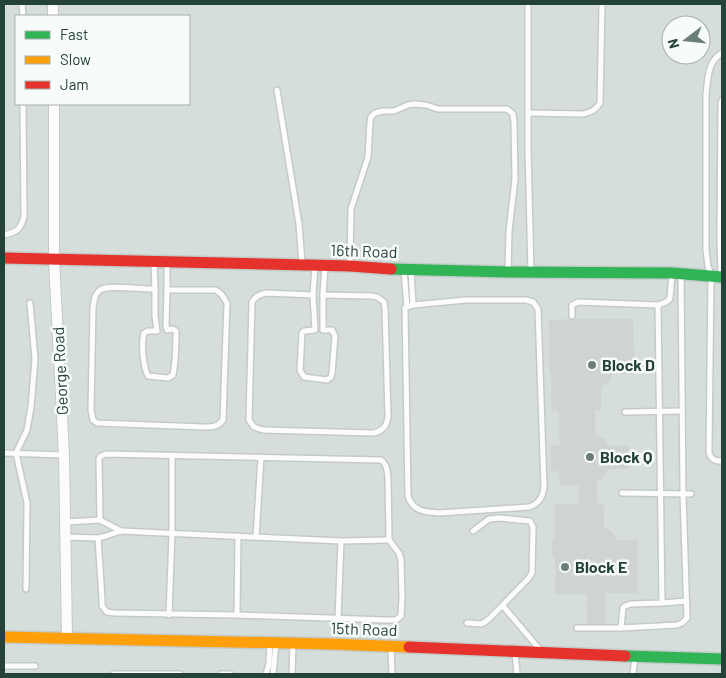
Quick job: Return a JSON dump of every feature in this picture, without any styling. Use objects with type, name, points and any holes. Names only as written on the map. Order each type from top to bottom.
[{"type":"street","name":"George Road","points":[[54,105],[54,260],[64,455],[67,638]]},
{"type":"street","name":"16th Road","points":[[4,258],[350,266],[408,270],[676,274],[718,277]]},
{"type":"street","name":"15th Road","points":[[4,637],[392,646],[722,659]]},
{"type":"lane","points":[[528,4],[531,272]]},
{"type":"lane","points":[[528,113],[583,114],[596,109],[600,103],[602,4]]},
{"type":"lane","points":[[718,277],[708,266],[706,250],[706,94],[709,69],[722,53]]},
{"type":"lane","points":[[277,90],[300,224],[302,266]]},
{"type":"lane","points":[[722,100],[721,249],[709,452],[713,460],[722,461]]},
{"type":"lane","points":[[350,266],[351,209],[368,157],[370,117],[375,113],[394,111],[414,104],[426,105],[438,110],[507,109],[513,114],[514,178],[509,231],[508,272]]},
{"type":"lane","points":[[4,235],[19,230],[24,217],[23,105]]},
{"type":"lane","points":[[154,262],[157,331]]},
{"type":"lane","points":[[167,262],[167,330]]},
{"type":"lane","points":[[315,330],[313,295],[320,266]]},
{"type":"lane","points":[[320,266],[323,295],[323,330]]},
{"type":"lane","points":[[408,270],[410,306]]},
{"type":"lane","points":[[572,316],[572,305],[578,302],[658,305],[669,300],[676,274]]},
{"type":"lane","points":[[577,628],[621,628],[680,624],[687,618],[682,411],[676,274]]},
{"type":"lane","points":[[155,289],[104,288],[95,297],[93,308],[91,410],[93,420],[97,423],[204,427],[216,426],[223,420],[226,300],[216,290],[167,290]]},
{"type":"lane","points":[[313,295],[267,293],[253,299],[251,310],[249,420],[257,429],[263,430],[373,434],[386,426],[388,416],[384,302],[371,296],[323,295]]},
{"type":"lane","points":[[466,300],[526,300],[533,302],[538,309],[544,487],[543,495],[534,506],[439,513],[416,509],[409,501],[405,309],[410,306],[466,300]]},
{"type":"lane","points":[[26,589],[27,503],[16,453],[27,430],[31,407],[35,359],[30,303]]},
{"type":"lane","points":[[658,305],[662,603]]},
{"type":"lane","points":[[167,330],[176,330],[173,375],[168,378],[148,376],[142,342],[144,334],[148,331],[167,330]]},
{"type":"lane","points":[[323,330],[332,330],[336,336],[331,377],[328,380],[304,377],[301,373],[302,331],[323,330]]},
{"type":"lane","points":[[625,412],[682,411]]},
{"type":"lane","points":[[4,452],[64,455]]},
{"type":"lane","points":[[98,538],[102,599],[104,609],[107,612],[391,620],[396,620],[401,616],[401,560],[399,553],[389,540],[388,476],[386,466],[381,460],[106,454],[99,459],[100,520]]},
{"type":"lane","points":[[169,615],[172,455]]},
{"type":"lane","points":[[256,537],[261,457]]},
{"type":"lane","points":[[622,493],[691,494]]},
{"type":"lane","points":[[467,624],[481,624],[485,622],[503,606],[532,572],[533,527],[530,521],[489,519],[473,531]]},
{"type":"lane","points":[[66,522],[100,520],[121,531]]},
{"type":"lane","points":[[66,537],[98,538],[121,531],[341,541],[389,540]]},
{"type":"lane","points":[[237,615],[238,536]]},
{"type":"lane","points":[[338,619],[341,541]]},
{"type":"lane","points":[[621,628],[623,608],[625,606],[687,601]]},
{"type":"lane","points":[[503,606],[542,653]]},
{"type":"lane","points":[[266,674],[273,643]]},
{"type":"lane","points":[[273,643],[273,674]]},
{"type":"lane","points":[[292,674],[293,643]]},
{"type":"lane","points":[[392,646],[392,674]]},
{"type":"lane","points":[[515,652],[517,674]]},
{"type":"lane","points":[[633,674],[635,656]]},
{"type":"lane","points":[[4,666],[35,666]]},
{"type":"lane","points":[[114,674],[180,674]]},
{"type":"lane","points":[[221,674],[230,674]]},
{"type":"shaded area","points":[[4,4],[722,4],[722,674],[4,674]]},
{"type":"building","points":[[633,319],[634,374],[613,374],[609,382],[601,387],[601,410],[595,410],[595,435],[604,439],[607,446],[629,446],[629,468],[607,469],[603,478],[596,481],[597,504],[603,504],[604,528],[612,532],[616,540],[637,540],[638,593],[605,593],[606,624],[588,624],[587,594],[556,594],[555,557],[553,557],[552,540],[555,540],[554,505],[579,504],[578,485],[560,485],[559,471],[551,471],[551,446],[560,446],[559,411],[552,411],[549,320]]},
{"type":"traffic: fast","points":[[391,269],[672,273],[722,277]]},
{"type":"traffic: fast","points":[[625,656],[722,659]]},
{"type":"traffic: slow","points":[[4,637],[409,647]]},
{"type":"traffic: jam","points":[[4,258],[350,266],[391,269]]},
{"type":"traffic: jam","points":[[409,647],[625,656]]},
{"type":"place","name":"Block D","points":[[592,365]]},
{"type":"place","name":"Block Q","points":[[590,457]]},
{"type":"place","name":"Block E","points":[[565,567]]}]
